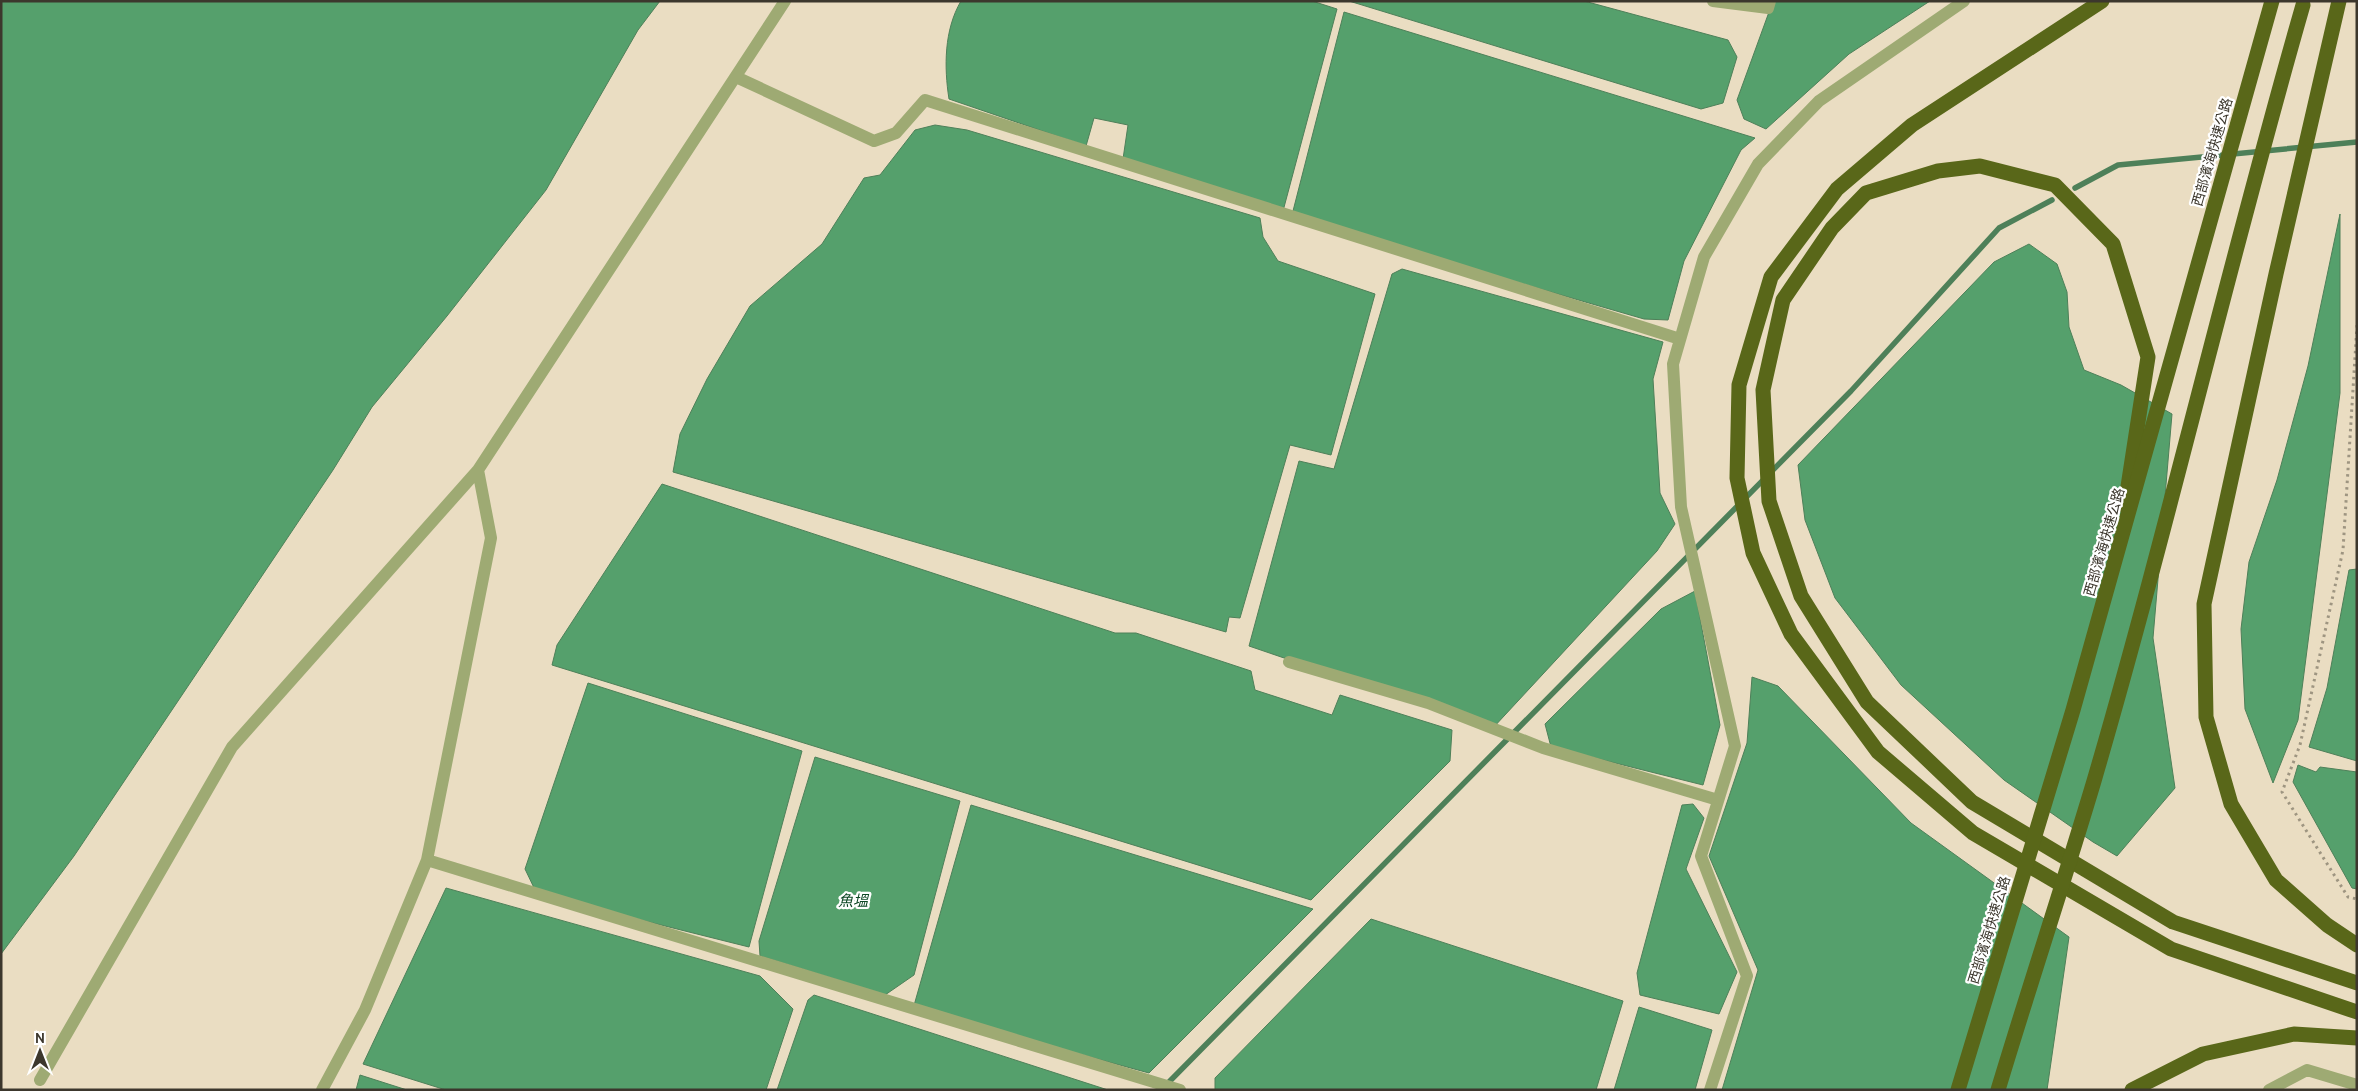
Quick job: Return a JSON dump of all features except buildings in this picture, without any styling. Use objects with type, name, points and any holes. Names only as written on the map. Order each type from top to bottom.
[{"type":"highway","points":[[2102,1],[1912,125],[1837,189],[1772,277],[1740,385],[1737,478],[1753,553],[1791,634],[1878,752],[1973,834],[2171,949],[2357,1012]]},
{"type":"highway","name":"西部濱海快速公路","points":[[1958,1090],[2073,710],[2272,1]]},
{"type":"highway","points":[[2339,1],[2307,137],[2204,604],[2206,717],[2231,804],[2276,880],[2327,925],[2357,945]]},
{"type":"highway","points":[[1998,1090],[2094,781],[2222,308],[2271,118],[2304,3]]},
{"type":"highway","points":[[2118,551],[2148,357],[2113,244],[2055,185],[1980,166],[1938,171],[1866,193],[1832,228],[1783,300],[1764,390],[1769,502],[1801,596],[1867,702],[1972,802],[2173,922],[2357,983]]},
{"type":"highway","points":[[2132,1090],[2203,1054],[2294,1034],[2357,1038]]},
{"type":"street","points":[[40,1080],[232,747],[478,470],[786,1]]},
{"type":"street","points":[[1713,1],[1768,8],[1770,1]]},
{"type":"street","points":[[1710,1090],[1747,976],[1701,856],[1735,746],[1681,507],[1673,364],[1704,257],[1758,164],[1819,102],[1964,1]]},
{"type":"street","points":[[736,77],[874,141],[896,133],[925,100],[1680,338]]},
{"type":"street","points":[[322,1090],[365,1010],[426,860],[491,538],[478,470]]},
{"type":"street","points":[[1289,662],[1428,703],[1543,748],[1718,800]]},
{"type":"street","points":[[426,860],[1180,1090]]},
{"type":"street","points":[[2269,1090],[2307,1070],[2357,1085]]},
{"type":"path","points":[[2357,325],[2343,550],[2300,745],[2282,792],[2348,897],[2357,899]]},
{"type":"water","points":[[1,1],[660,1],[638,30],[546,190],[447,316],[372,407],[333,470],[74,856],[1,954]]},
{"type":"water","points":[[961,1],[1312,1],[1337,9],[1283,211],[1123,159],[1128,125],[1094,118],[1086,146],[949,99],[946,74],[948,36],[955,12]]},
{"type":"water","points":[[1349,1],[1584,1],[1728,40],[1737,57],[1723,103],[1701,109]]},
{"type":"water","points":[[1773,1],[1930,1],[1849,54],[1766,129],[1744,119],[1737,100]]},
{"type":"water","points":[[1344,12],[1755,138],[1741,150],[1684,261],[1668,320],[1644,319],[1309,222],[1293,211]]},
{"type":"water","points":[[935,125],[967,130],[1260,218],[1263,237],[1278,261],[1375,294],[1331,455],[1290,445],[1240,618],[1229,617],[1226,632],[673,472],[680,434],[707,379],[750,306],[822,244],[864,178],[880,175],[915,130]]},
{"type":"water","points":[[2340,214],[2340,393],[2298,720],[2273,783],[2245,709],[2241,629],[2249,562],[2277,480],[2308,366]]},
{"type":"water","points":[[2029,244],[2057,264],[2067,292],[2069,327],[2084,370],[2121,385],[2172,414],[2153,638],[2175,788],[2117,856],[2093,842],[2004,780],[1901,685],[1835,598],[1805,520],[1798,465],[1994,262]]},
{"type":"water","points":[[1402,269],[1663,342],[1653,379],[1660,493],[1675,524],[1657,551],[1492,729],[1249,646],[1299,461],[1334,469],[1392,274]]},
{"type":"water","points":[[662,484],[1115,633],[1136,633],[1251,671],[1255,690],[1332,715],[1340,695],[1452,730],[1450,761],[1311,900],[552,665],[557,645]]},
{"type":"water","points":[[2357,569],[2357,761],[2309,747],[2327,688],[2349,570]]},
{"type":"water","points":[[1695,591],[1720,725],[1703,785],[1551,747],[1545,724],[1661,609]]},
{"type":"water","points":[[1752,677],[1778,686],[1911,823],[2069,937],[2047,1090],[1722,1090],[1758,970],[1709,856],[1747,743]]},
{"type":"water","points":[[588,683],[802,751],[749,947],[537,894],[525,869]]},
{"type":"water","name":"魚塭","points":[[815,757],[960,801],[914,975],[885,995],[760,956],[759,941]]},
{"type":"water","points":[[2298,765],[2316,772],[2320,767],[2357,772],[2357,889],[2352,888],[2293,782]]},
{"type":"water","points":[[1693,804],[1704,818],[1686,869],[1737,972],[1719,1014],[1640,995],[1637,973],[1682,805]]},
{"type":"water","points":[[971,805],[1313,909],[1149,1073],[913,1009]]},
{"type":"water","points":[[446,888],[760,976],[793,1009],[766,1090],[446,1090],[363,1064]]},
{"type":"water","points":[[1371,919],[1623,1001],[1596,1090],[1215,1090],[1215,1078]]},
{"type":"water","points":[[814,995],[1108,1090],[777,1090],[808,1000]]},
{"type":"water","points":[[1639,1007],[1712,1030],[1695,1090],[1614,1090]]},
{"type":"water","points":[[360,1075],[407,1090],[356,1090]]},
{"type":"waterway","points":[[2075,188],[2118,165],[2357,142]]},
{"type":"waterway","points":[[1166,1085],[1851,391],[1999,228],[2052,200]]}]
